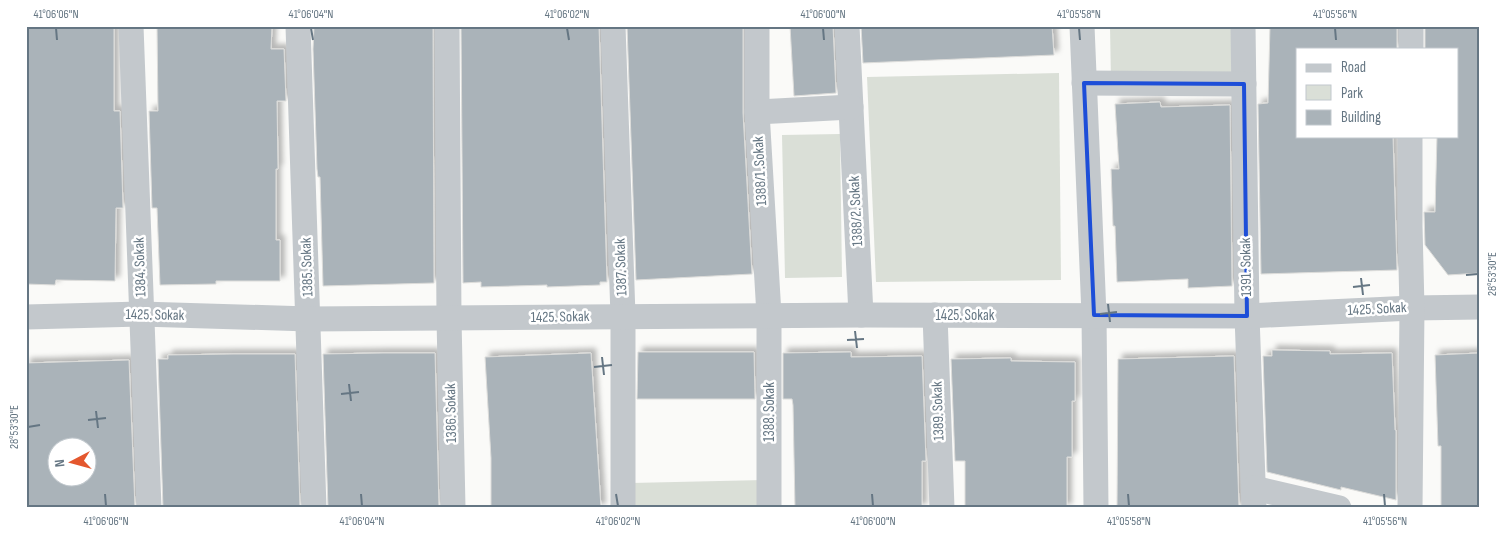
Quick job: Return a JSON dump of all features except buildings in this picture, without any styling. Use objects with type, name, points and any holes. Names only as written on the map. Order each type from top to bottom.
[{"type":"street","name":"1384. Sokak","points":[[131,26],[148,508]]},
{"type":"street","name":"1385. Sokak","points":[[298,26],[314,508]]},
{"type":"street","name":"1386. Sokak","points":[[447,26],[449,318],[453,508]]},
{"type":"street","name":"1387. Sokak","points":[[613,26],[623,316],[623,508]]},
{"type":"street","name":"1388/1 .Sokak","points":[[757,26],[757,112],[768,316]]},
{"type":"street","name":"1388/2. Sokak","points":[[847,26],[861,315]]},
{"type":"street","points":[[1082,26],[1094,315],[1096,508]]},
{"type":"street","name":"1391. Sokak","points":[[1243,26],[1247,316],[1254,498]]},
{"type":"street","points":[[1411,26],[1411,48]]},
{"type":"street","points":[[1084,84],[1244,84]]},
{"type":"street","points":[[757,112],[851,107]]},
{"type":"street","points":[[1410,138],[1412,308],[1410,508]]},
{"type":"street","name":"1425. Sokak","points":[[26,317],[141,314],[308,319],[861,315],[1247,316],[1412,308],[1480,307]]},
{"type":"street","name":"1389. Sokak","points":[[935,315],[942,508]]},
{"type":"street","name":"1388. Sokak","points":[[768,316],[770,508]]},
{"type":"street","points":[[1254,498],[1339,508]]},
{"type":"highlighted area","points":[[1084,83],[1244,84],[1247,316],[1094,315]]},
{"type":"green space","points":[[1110,26],[1231,26],[1232,79],[1111,81]]},
{"type":"green space","points":[[1059,73],[1061,280],[876,282],[867,77]]},
{"type":"green space","points":[[840,134],[842,277],[785,278],[782,135]]},
{"type":"green space","points":[[764,480],[764,508],[632,508],[631,483]]}]
